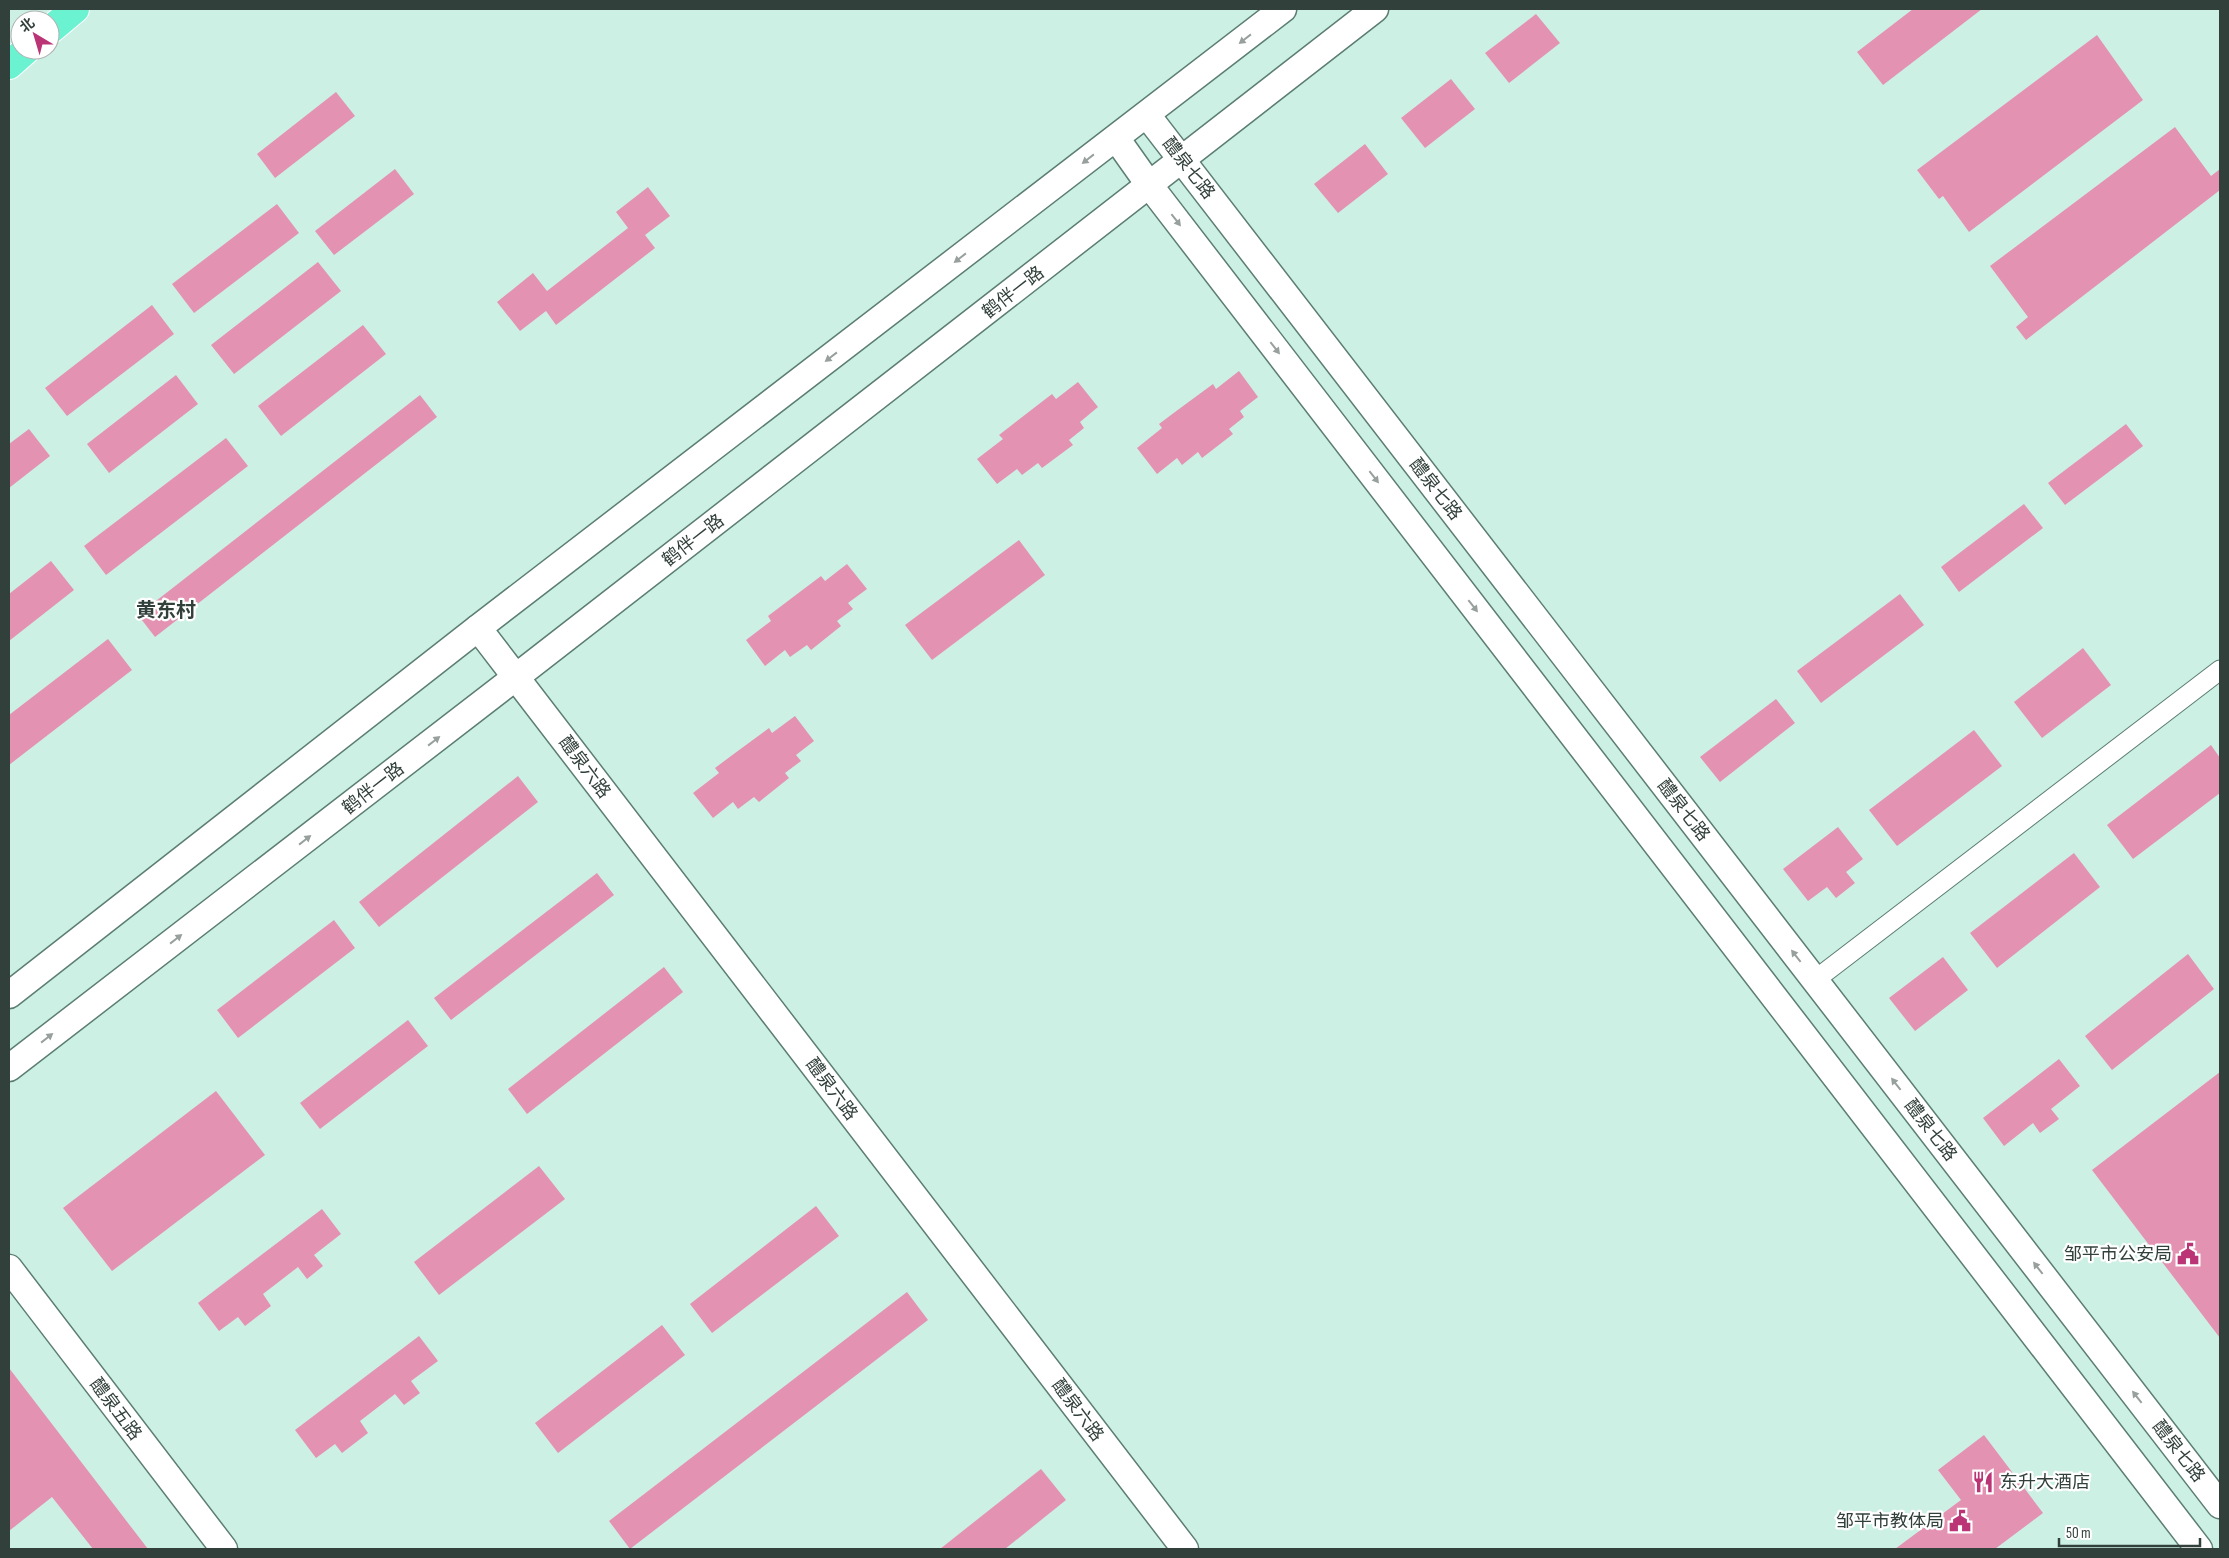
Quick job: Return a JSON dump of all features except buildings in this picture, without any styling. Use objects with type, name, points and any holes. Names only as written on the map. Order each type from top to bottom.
[{"type":"highway","points":[[60,22],[75,9]]},
{"type":"main road","points":[[9,994],[478,628],[1283,9]]},
{"type":"main road","name":"鹤伴一路","points":[[9,1068],[1150,186],[1375,9]]},
{"type":"main road","name":"醴泉七路","points":[[1147,114],[2220,1505]]},
{"type":"main road","points":[[1116,138],[1150,186],[2199,1549]]},
{"type":"main road","name":"醴泉六路","points":[[478,628],[1185,1549]]},
{"type":"main road","name":"醴泉五路","points":[[9,1268],[224,1549]]},
{"type":"street","points":[[1815,980],[2220,670]]},
{"type":"place","name":"邹平市公安局","points":[[2188,1254]]},
{"type":"place","name":"东升大酒店","points":[[1983,1482]]},
{"type":"place","name":"邹平市教体局","points":[[1960,1521]]},
{"type":"district","name":"黄东村","points":[[166,610]]}]
